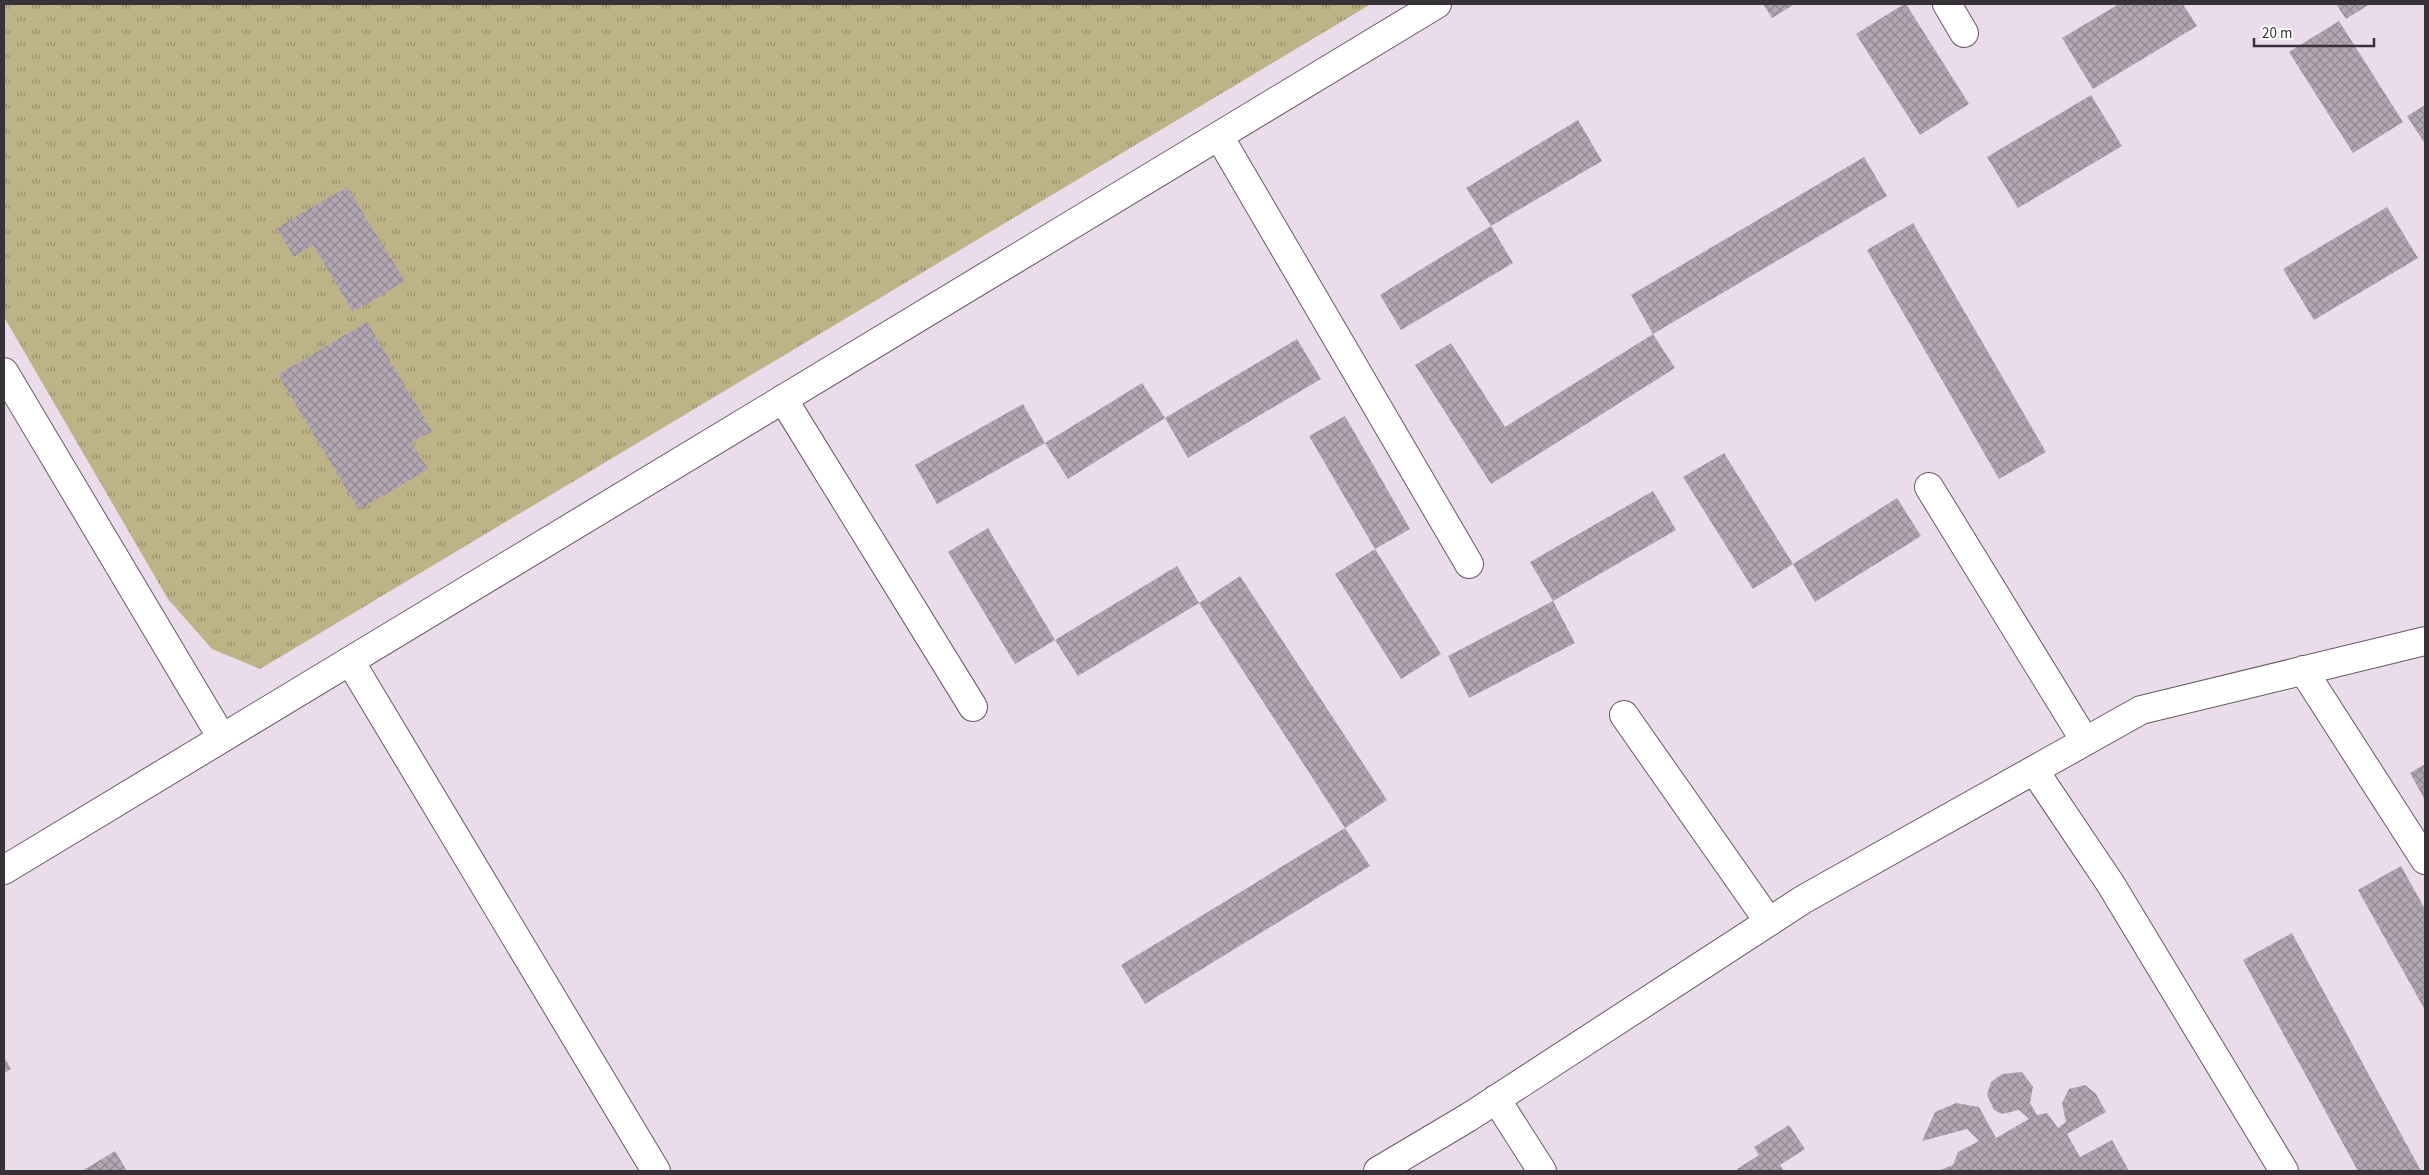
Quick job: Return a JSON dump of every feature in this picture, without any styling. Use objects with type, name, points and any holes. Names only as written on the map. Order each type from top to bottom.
[{"type":"street","points":[[4,870],[1437,4]]},
{"type":"street","points":[[1947,4],[1964,33]]},
{"type":"street","points":[[1219,136],[1469,564]]},
{"type":"street","points":[[4,372],[222,738]]},
{"type":"street","points":[[783,399],[973,707]]},
{"type":"street","points":[[1929,487],[2085,741]]},
{"type":"street","points":[[1378,1171],[1496,1099],[1804,899],[2141,710],[2425,641]]},
{"type":"street","points":[[350,660],[656,1171]]},
{"type":"street","points":[[2303,670],[2425,860]]},
{"type":"street","points":[[1624,715],[1769,922]]},
{"type":"street","points":[[2034,770],[2110,883],[2284,1171]]},
{"type":"street","points":[[1496,1099],[1542,1171]]},
{"type":"green space","points":[[4,4],[1371,4],[260,669],[212,649],[168,599],[4,317]]},
{"type":"building","points":[[1763,4],[1795,4],[1772,18]]},
{"type":"building","points":[[1906,4],[1969,104],[1920,135],[1856,34]]},
{"type":"building","points":[[2119,4],[2183,4],[2197,26],[2093,89],[2062,38]]},
{"type":"building","points":[[2336,4],[2370,4],[2346,19]]},
{"type":"building","points":[[2339,21],[2403,122],[2353,153],[2289,52]]},
{"type":"building","points":[[2091,95],[2122,146],[2018,208],[1987,157]]},
{"type":"building","points":[[2425,105],[2425,144],[2407,116]]},
{"type":"building","points":[[1578,120],[1602,161],[1491,226],[1466,188]]},
{"type":"building","points":[[1864,157],[1887,196],[1653,334],[1631,295]]},
{"type":"building","points":[[347,187],[405,281],[353,312],[313,245],[294,257],[277,228]]},
{"type":"building","points":[[2387,207],[2418,258],[2314,320],[2283,269]]},
{"type":"building","points":[[1913,223],[2046,452],[1999,479],[1867,250]]},
{"type":"building","points":[[1491,226],[1513,263],[1401,330],[1380,295]]},
{"type":"building","points":[[367,322],[432,431],[411,443],[428,469],[359,510],[278,375]]},
{"type":"building","points":[[1653,334],[1675,368],[1491,484],[1415,365],[1451,343],[1505,427]]},
{"type":"building","points":[[1297,339],[1321,379],[1188,458],[1165,418]]},
{"type":"building","points":[[1142,383],[1165,418],[1068,479],[1045,443]]},
{"type":"building","points":[[1023,404],[1045,443],[937,504],[915,465]]},
{"type":"building","points":[[1345,416],[1410,529],[1375,549],[1309,436]]},
{"type":"building","points":[[1724,453],[1793,564],[1753,589],[1683,477]]},
{"type":"building","points":[[1653,491],[1676,530],[1553,601],[1530,562]]},
{"type":"building","points":[[1897,498],[1921,536],[1815,602],[1793,564]]},
{"type":"building","points":[[988,528],[1055,640],[1015,664],[948,552]]},
{"type":"building","points":[[1375,549],[1441,654],[1401,679],[1335,574]]},
{"type":"building","points":[[1177,566],[1199,603],[1078,676],[1055,640]]},
{"type":"building","points":[[1240,576],[1387,800],[1345,828],[1199,603]]},
{"type":"building","points":[[1553,601],[1575,643],[1469,698],[1448,656]]},
{"type":"building","points":[[2425,764],[2425,800],[2410,773]]},
{"type":"building","points":[[1345,828],[1370,866],[1145,1004],[1121,965]]},
{"type":"building","points":[[2401,866],[2425,909],[2425,1010],[2358,890]]},
{"type":"building","points":[[2292,933],[2421,1171],[2358,1171],[2243,960]]},
{"type":"building","points":[[4,1057],[11,1069],[4,1073]]},
{"type":"building","points":[[2022,1072],[2033,1087],[2030,1103],[2037,1115],[2047,1113],[2058,1128],[2066,1122],[2062,1103],[2069,1089],[2085,1085],[2096,1094],[2106,1112],[2067,1134],[2080,1157],[2112,1140],[2129,1171],[1937,1171],[1953,1165],[1958,1152],[1979,1141],[1967,1129],[1922,1141],[1935,1112],[1956,1103],[1979,1107],[1996,1138],[2029,1119],[2019,1110],[2002,1114],[1994,1110],[1987,1095],[1991,1082],[2002,1074]]},
{"type":"building","points":[[1789,1125],[1805,1149],[1780,1165],[1784,1171],[1739,1171],[1737,1169],[1759,1155],[1754,1147]]},
{"type":"building","points":[[115,1151],[127,1171],[82,1171]]}]
